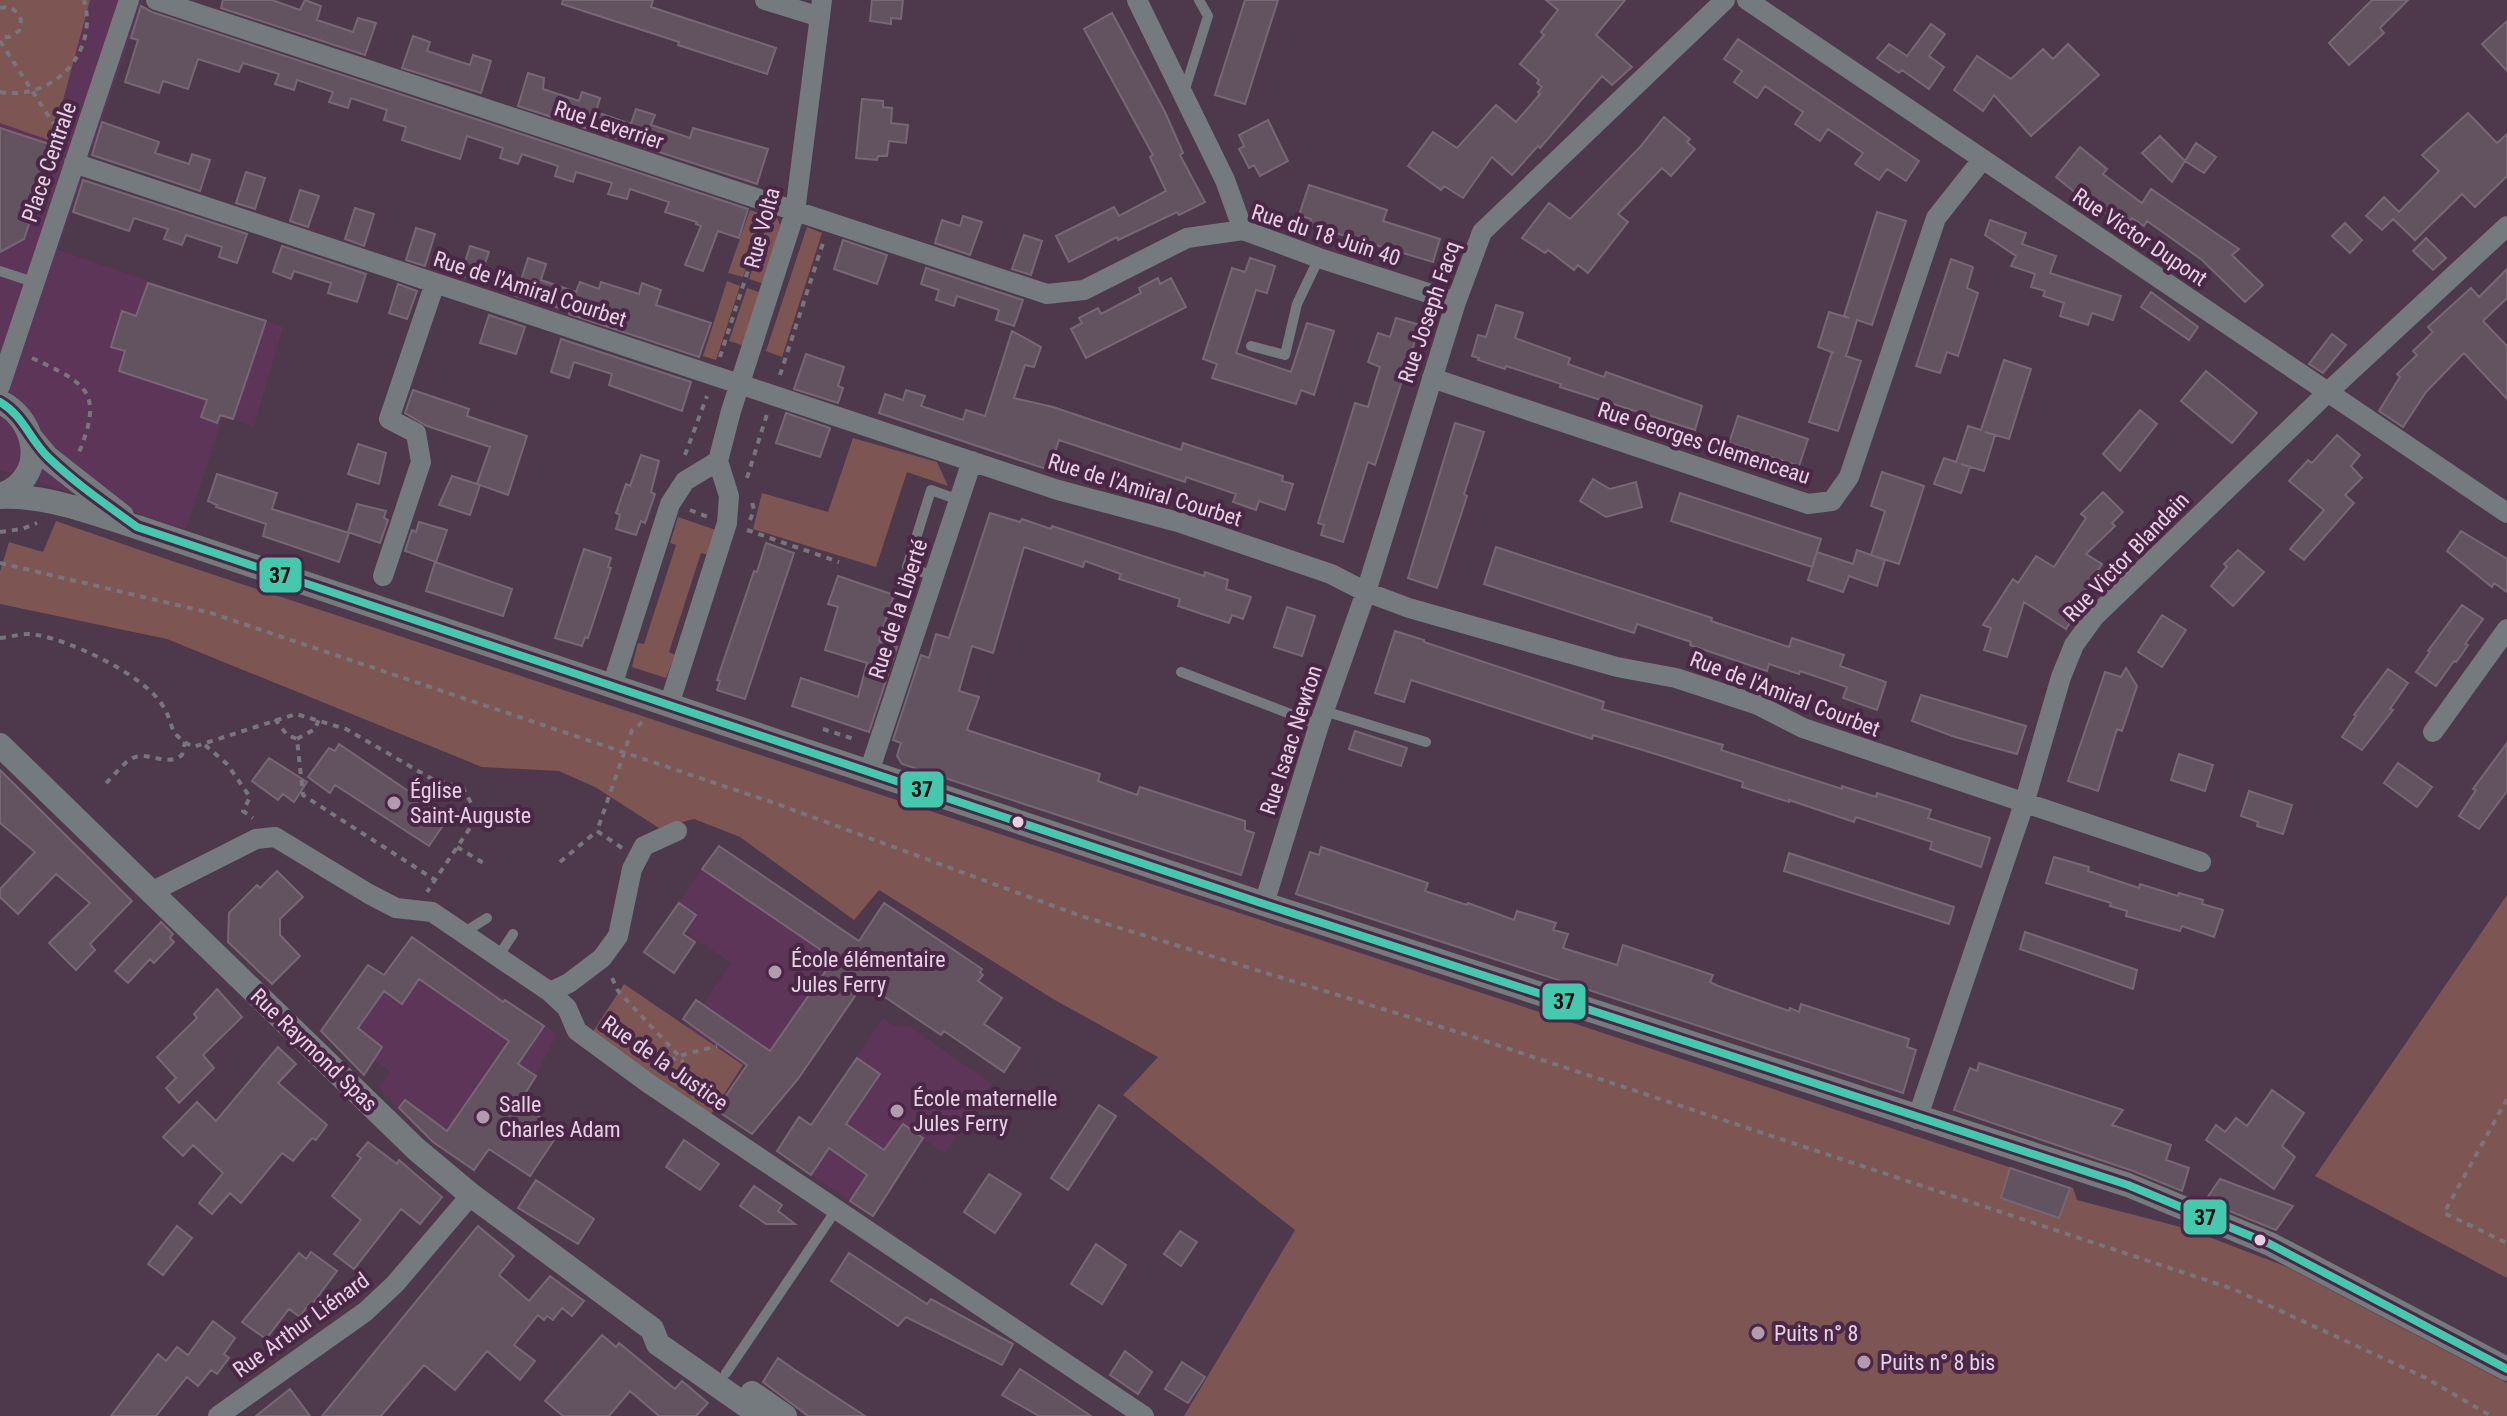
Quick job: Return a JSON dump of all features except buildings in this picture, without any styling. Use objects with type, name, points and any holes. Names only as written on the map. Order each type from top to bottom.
[{"type":"street","name":"Place Centrale","points":[[0,386],[129,0]]},
{"type":"street","name":"Rue Leverrier","points":[[156,0],[1047,294]]},
{"type":"street","points":[[765,0],[821,9]]},
{"type":"street","points":[[1137,0],[1225,180],[1243,230]]},
{"type":"street","name":"Rue Joseph Facq","points":[[1366,592],[1456,302],[1482,232],[1725,0]]},
{"type":"street","name":"Rue Victor Dupont","points":[[1747,0],[2507,513]]},
{"type":"street","name":"Rue Volta","points":[[718,461],[795,212],[821,9]]},
{"type":"street","name":"Rue Georges Clemenceau","points":[[1432,378],[1808,504],[1832,501],[1849,477],[1936,218],[1982,160]]},
{"type":"street","name":"Rue de l'Amiral Courbet","points":[[74,163],[1058,490],[1178,522],[1331,574],[1366,592],[1409,608],[1617,667],[1676,678],[1758,705],[1803,728],[2201,862]]},
{"type":"street","name":"Rue Victor Blandain","points":[[1917,1119],[2024,804],[2061,677],[2074,645],[2095,616],[2328,392],[2507,226]]},
{"type":"street","name":"Rue du 18 Juin 40","points":[[1047,294],[1084,290],[1187,238],[1243,230],[1456,302]]},
{"type":"street","points":[[383,576],[421,462],[416,433],[389,419],[435,283]]},
{"type":"street","points":[[0,402],[12,408],[25,422],[32,439],[47,457],[137,527]]},
{"type":"street","points":[[0,496],[18,485],[31,464],[32,439]]},
{"type":"street","points":[[612,686],[670,504],[685,481],[718,461],[740,528],[669,705]]},
{"type":"street","name":"Rue de la Liberté","points":[[869,772],[972,461]]},
{"type":"street","points":[[0,496],[27,496],[53,501],[137,527],[1264,904],[1917,1119],[2128,1185],[2246,1233],[2507,1369]]},
{"type":"street","name":"Rue Isaac Newton","points":[[1264,904],[1322,718],[1366,592]]},
{"type":"street","points":[[2433,732],[2507,629]]},
{"type":"street","name":"Rue Raymond Spas","points":[[0,745],[416,1149],[471,1195],[652,1329],[658,1344],[785,1416]]},
{"type":"street","points":[[550,992],[569,983],[602,958],[618,936],[632,869],[644,846],[677,831]]},
{"type":"street","name":"Rue de la Justice","points":[[256,839],[275,837],[396,908],[432,912],[550,992],[567,1008],[577,1031],[648,1083],[1144,1416]]},
{"type":"street","points":[[153,895],[161,887],[256,839]]},
{"type":"street","name":"Rue Arthur Liénard","points":[[218,1416],[365,1312],[395,1284],[471,1195]]},
{"type":"street","name":"Rue Raymond Spas","points":[[722,1379],[761,1416]]},
{"type":"lane","points":[[1183,95],[1208,16],[1199,0]]},
{"type":"lane","points":[[1251,346],[1285,355],[1297,304],[1319,258]]},
{"type":"lane","points":[[0,271],[33,282]]},
{"type":"lane","points":[[934,576],[907,567],[931,490],[959,500]]},
{"type":"lane","points":[[1181,672],[1322,718],[1426,742]]},
{"type":"lane","points":[[463,933],[487,918]]},
{"type":"lane","points":[[498,957],[513,934]]},
{"type":"lane","points":[[722,1379],[836,1210]]},
{"type":"path","points":[[0,92],[32,92],[53,83],[68,71],[80,55],[89,16],[84,0]]},
{"type":"path","points":[[0,8],[6,6],[16,10],[21,20],[19,31],[0,39],[53,123],[86,128]]},
{"type":"path","points":[[677,461],[684,457],[715,375],[770,203]]},
{"type":"path","points":[[746,479],[830,223]]},
{"type":"path","points":[[13,349],[72,377],[88,396],[92,410],[88,430],[77,457],[65,472]]},
{"type":"path","points":[[740,528],[754,510],[750,495]]},
{"type":"path","points":[[670,504],[839,562]]},
{"type":"path","points":[[0,563],[211,613],[777,804],[1078,915],[1461,1033],[2233,1289],[2426,1378],[2491,1416]]},
{"type":"path","points":[[0,638],[35,634],[101,658],[140,682],[162,704],[177,738],[193,747],[296,714],[346,729],[432,779],[463,788],[478,816],[415,910]]},
{"type":"path","points":[[560,862],[597,831],[632,730],[669,705]]},
{"type":"path","points":[[275,719],[287,735],[297,739]]},
{"type":"path","points":[[297,739],[315,729],[319,719]]},
{"type":"path","points":[[297,739],[303,795],[435,880]]},
{"type":"path","points":[[106,783],[131,759],[177,759],[182,755],[185,742]]},
{"type":"path","points":[[205,745],[227,764],[250,797],[243,811],[262,825],[256,839]]},
{"type":"path","points":[[597,831],[637,859]]},
{"type":"path","points":[[457,847],[485,864]]},
{"type":"path","points":[[602,958],[618,991],[679,1056],[713,1111],[718,1130]]},
{"type":"path","points":[[648,1083],[657,1068],[679,1056],[717,1046]]},
{"type":"path","points":[[2507,1099],[2444,1213],[2507,1243]]},
{"type":"shaded area","points":[[0,0],[143,0],[58,250],[283,327],[254,427],[223,416],[186,529],[0,470]]},
{"type":"shaded area","points":[[0,0],[90,0],[52,141],[0,123]]},
{"type":"shaded area","points":[[750,210],[764,215],[743,277],[728,273]]},
{"type":"shaded area","points":[[770,216],[777,218],[780,225],[765,284],[749,279]]},
{"type":"shaded area","points":[[807,227],[822,233],[782,357],[766,351]]},
{"type":"shaded area","points":[[727,281],[740,286],[716,360],[703,356]]},
{"type":"shaded area","points":[[747,288],[762,293],[745,346],[729,341]]},
{"type":"shaded area","points":[[853,438],[937,462],[948,486],[907,472],[876,567],[753,529],[762,493],[828,512]]},
{"type":"shaded area","points":[[678,517],[716,530],[708,555],[701,553],[669,652],[675,655],[666,678],[632,667],[638,643],[644,644],[676,545],[670,543]]},
{"type":"shaded area","points":[[56,521],[2073,1188],[2077,1200],[2188,1229],[2287,1267],[2507,1383],[2507,1416],[1184,1416],[1295,1230],[1123,1095],[1158,1057],[1053,999],[879,890],[854,920],[740,837],[694,819],[659,828],[595,787],[559,771],[482,767],[167,639],[0,604],[0,572],[9,542],[43,552]]},
{"type":"shaded area","name":"École élémentaire Jules Ferry","points":[[719,846],[850,936],[819,980],[851,1002],[787,1094],[687,1029],[731,963],[667,919]]},
{"type":"shaded area","points":[[2507,895],[2507,1278],[2315,1176]]},
{"type":"shaded area","points":[[412,937],[557,1034],[536,1076],[500,1053],[437,1147],[378,1088],[390,1072],[374,1060],[382,1047],[358,1028],[399,967],[394,962]]},
{"type":"shaded area","points":[[624,984],[743,1065],[711,1114],[592,1033]]},
{"type":"shaded area","name":"École maternelle Jules Ferry","points":[[883,1018],[894,1026],[910,1027],[992,1084],[945,1153],[923,1139],[873,1216],[788,1159]]},
{"type":"transit line","name":"37","points":[[0,402],[15,414],[42,451],[59,468],[137,527],[1264,904],[2128,1185],[2270,1244],[2507,1369]]},
{"type":"place","name":"Église Saint-Auguste","points":[[394,803]]},
{"type":"place","name":"École élémentaire Jules Ferry","points":[[775,972]]},
{"type":"place","name":"École maternelle Jules Ferry","points":[[897,1111]]},
{"type":"place","name":"Salle Charles Adam","points":[[483,1117]]},
{"type":"place","name":"Puits n° 8","points":[[1758,1333]]},
{"type":"place","name":"Puits n° 8 bis","points":[[1864,1362]]}]
